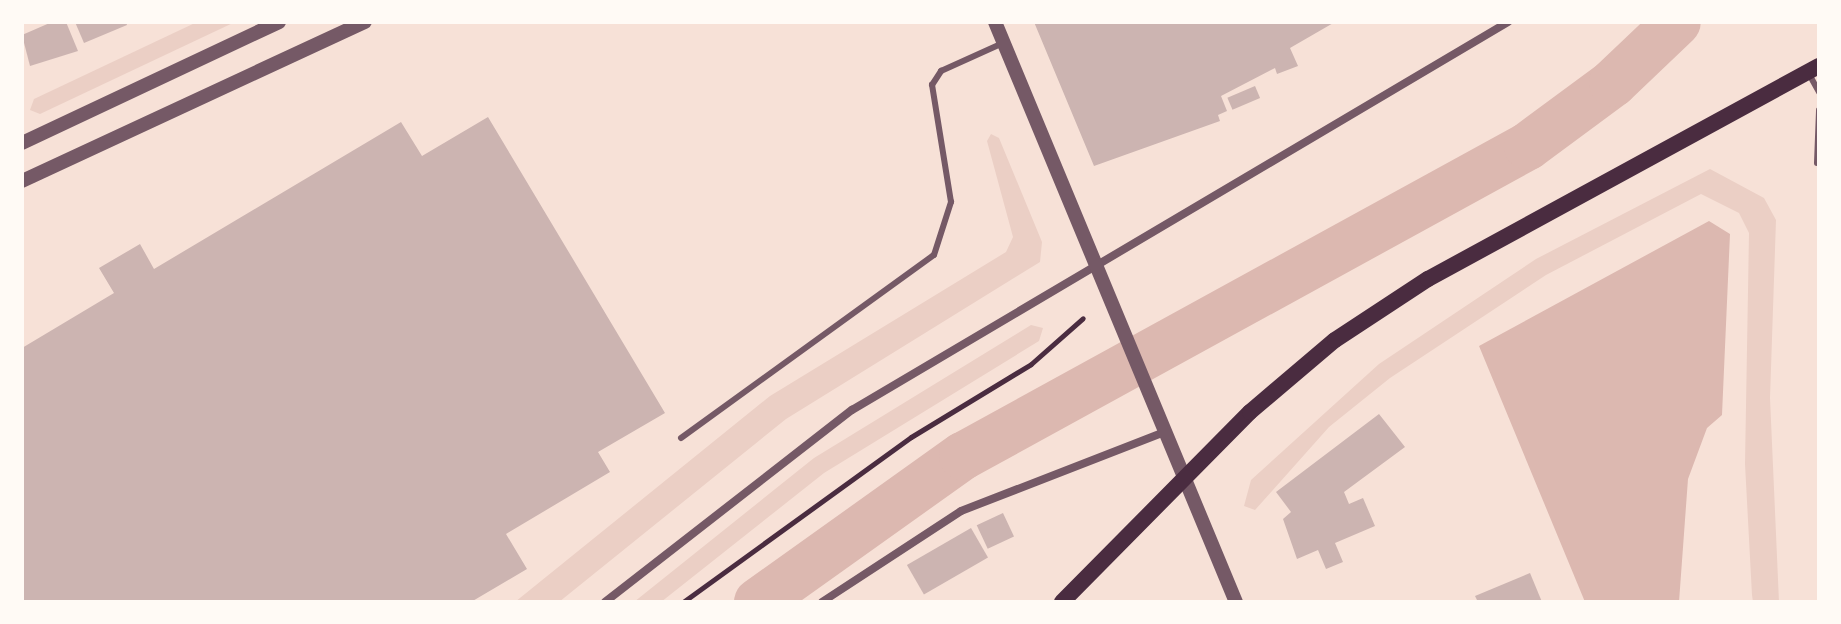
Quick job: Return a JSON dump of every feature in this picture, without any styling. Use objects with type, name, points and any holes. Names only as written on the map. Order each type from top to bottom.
[{"type":"main road","points":[[1062,602],[1292,375],[1381,308],[1814,69]]},
{"type":"street","points":[[22,143],[279,22]]},
{"type":"street","points":[[22,181],[365,22]]},
{"type":"street","points":[[995,22],[1236,602]]},
{"type":"street","points":[[605,602],[840,418],[1508,22]]},
{"type":"street","points":[[822,602],[961,511],[1165,432]]},
{"type":"lane","points":[[681,438],[934,255],[951,202],[932,85],[948,67],[1004,43]]},
{"type":"lane","points":[[1814,69],[1819,92]]},
{"type":"lane","points":[[1817,163],[1819,110]]},
{"type":"path","points":[[683,602],[911,437],[1031,364],[1083,318]]},
{"type":"shaded area","points":[[197,22],[235,22],[40,114],[30,110],[34,99]]},
{"type":"shaded area","points":[[991,134],[999,138],[1042,242],[1040,262],[786,419],[559,602],[515,602],[770,396],[1006,252],[1013,237],[987,141]]},
{"type":"shaded area","points":[[1710,169],[1764,198],[1776,220],[1770,398],[1779,602],[1753,602],[1752,595],[1745,464],[1749,233],[1739,213],[1701,194],[1546,275],[1390,378],[1329,427],[1255,510],[1244,506],[1251,480],[1379,364],[1536,259]]},
{"type":"shaded area","points":[[1709,221],[1730,234],[1722,415],[1707,428],[1688,479],[1679,602],[1585,602],[1479,346]]},
{"type":"shaded area","points":[[1031,325],[1043,328],[1039,341],[824,473],[661,602],[634,602],[814,458]]},
{"type":"building","points":[[52,22],[66,22],[78,51],[30,66],[22,35]]},
{"type":"building","points":[[75,22],[126,22],[127,25],[84,43]]},
{"type":"building","points":[[1034,22],[1335,22],[1290,48],[1298,66],[1277,74],[1275,68],[1221,96],[1227,111],[1218,115],[1220,121],[1094,166]]},
{"type":"building","points":[[1255,86],[1260,98],[1232,110],[1227,98]]},
{"type":"building","points":[[488,117],[665,413],[598,452],[610,472],[506,534],[527,569],[471,602],[22,602],[22,348],[114,293],[99,268],[140,244],[154,269],[401,122],[422,156]]},
{"type":"building","points":[[1379,414],[1405,447],[1344,492],[1349,504],[1363,498],[1375,526],[1335,543],[1343,562],[1326,569],[1318,550],[1297,559],[1283,519],[1291,512],[1276,492]]},
{"type":"building","points":[[1003,513],[1014,537],[988,549],[977,525]]},
{"type":"building","points":[[971,528],[988,557],[924,594],[907,565]]},
{"type":"building","points":[[1530,573],[1542,602],[1478,602],[1475,596]]},
{"type":"waterway","points":[[758,602],[963,456],[1528,146],[1613,83],[1677,22]]}]
